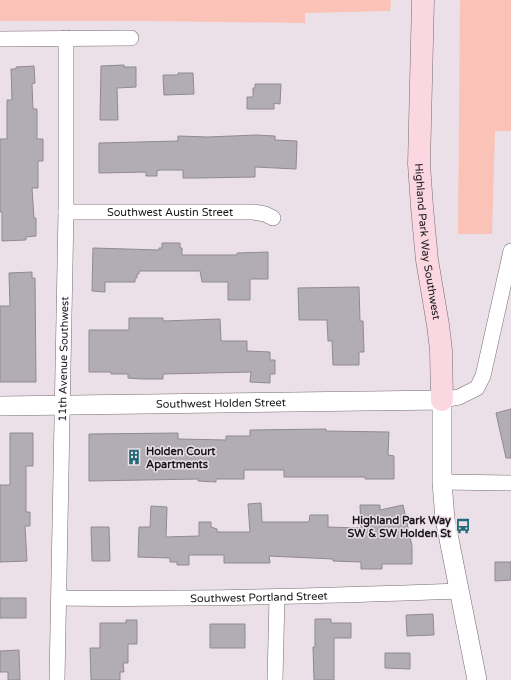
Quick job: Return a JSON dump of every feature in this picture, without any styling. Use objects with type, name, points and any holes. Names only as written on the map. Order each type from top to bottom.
[{"type":"main road","name":"Highland Park Way Southwest","points":[[423,0],[419,164],[427,260],[441,350],[442,400]]},
{"type":"street","name":"11th Avenue Southwest","points":[[57,680],[66,212],[66,38]]},
{"type":"street","points":[[0,39],[131,38]]},
{"type":"street","name":"Southwest Austin Street","points":[[66,212],[253,212],[265,214],[273,218]]},
{"type":"street","points":[[442,400],[459,397],[477,388],[483,376],[511,251]]},
{"type":"street","name":"Southwest Holden Street","points":[[0,406],[442,400]]},
{"type":"street","name":"Highland Park Way Southwest","points":[[442,400],[442,482],[445,519],[477,680]]},
{"type":"street","points":[[442,482],[511,483]]},
{"type":"street","name":"Southwest Portland Street","points":[[59,598],[277,597],[460,591]]},
{"type":"street","points":[[275,680],[277,597]]},
{"type":"shaded area","points":[[0,0],[391,0],[390,11],[305,13],[305,23],[0,21]]},
{"type":"shaded area","points":[[460,0],[511,0],[511,131],[495,131],[492,234],[458,234]]},
{"type":"building","points":[[124,65],[124,67],[136,67],[136,87],[117,88],[118,120],[100,120],[101,66]]},
{"type":"building","points":[[34,66],[35,83],[32,84],[33,109],[37,109],[37,139],[43,139],[43,161],[38,161],[38,188],[32,188],[34,218],[36,218],[36,236],[26,237],[26,240],[2,241],[2,212],[0,212],[0,139],[7,139],[7,100],[12,100],[11,69],[16,69],[16,67]]},
{"type":"building","points":[[178,73],[193,73],[194,94],[164,95],[163,75],[178,75]]},
{"type":"building","points":[[255,84],[281,84],[280,104],[274,103],[274,109],[247,109],[247,97],[253,97],[253,88],[255,88]]},
{"type":"building","points":[[256,135],[275,136],[275,140],[297,141],[296,169],[255,167],[255,177],[183,178],[183,170],[160,170],[157,171],[157,176],[146,176],[146,172],[99,173],[99,143],[178,141],[178,136],[208,137]]},
{"type":"building","points":[[162,243],[180,243],[182,255],[237,255],[237,253],[268,252],[268,279],[250,279],[250,300],[228,300],[228,282],[202,282],[200,271],[139,271],[137,278],[135,278],[135,282],[105,282],[105,292],[92,291],[93,248],[159,250],[159,248],[162,248]]},
{"type":"building","points":[[32,272],[32,278],[35,278],[36,382],[0,382],[0,306],[10,306],[9,273]]},
{"type":"building","points":[[359,287],[360,321],[363,321],[364,352],[359,352],[359,365],[333,365],[332,341],[328,341],[327,320],[299,320],[298,288]]},
{"type":"building","points":[[129,318],[163,318],[163,321],[220,319],[221,341],[247,341],[247,351],[270,352],[270,360],[275,360],[275,374],[270,374],[270,383],[250,382],[251,372],[163,374],[163,379],[142,379],[128,378],[128,374],[89,372],[89,330],[129,330]]},
{"type":"building","points":[[511,409],[511,458],[506,458],[496,413]]},
{"type":"building","points":[[326,429],[326,431],[389,432],[388,455],[394,456],[394,479],[365,479],[365,477],[284,477],[284,470],[244,470],[244,479],[216,479],[216,482],[198,481],[198,479],[89,481],[89,434],[178,433],[178,439],[226,440],[226,436],[250,436],[250,430]]},
{"type":"building","points":[[10,433],[33,433],[33,466],[26,466],[26,512],[30,512],[30,526],[25,526],[27,561],[0,562],[0,485],[10,485]]},
{"type":"building","points":[[261,503],[262,522],[309,522],[310,515],[328,515],[328,527],[361,528],[360,505],[380,505],[380,510],[403,505],[412,546],[412,564],[382,564],[382,569],[361,569],[361,562],[333,561],[333,559],[269,556],[270,563],[224,563],[224,555],[189,555],[189,565],[177,565],[177,562],[170,562],[170,558],[138,557],[139,527],[150,527],[151,506],[167,507],[166,537],[199,536],[199,522],[211,522],[211,527],[217,529],[217,532],[250,532],[248,504]]},
{"type":"building","points":[[91,527],[109,527],[110,561],[92,561]]},
{"type":"building","points":[[495,562],[511,562],[511,580],[495,581]]},
{"type":"building","points":[[0,598],[26,598],[26,618],[0,618]]},
{"type":"building","points":[[433,614],[434,635],[407,636],[406,615]]},
{"type":"building","points":[[315,619],[331,619],[331,623],[351,623],[351,638],[334,638],[334,680],[314,680],[313,647],[315,647]]},
{"type":"building","points":[[126,620],[137,620],[137,644],[128,644],[128,663],[123,663],[124,672],[120,672],[120,680],[91,680],[90,648],[100,648],[100,623],[126,623]]},
{"type":"building","points":[[210,624],[245,624],[245,648],[210,648]]},
{"type":"building","points":[[19,650],[20,680],[8,680],[8,672],[0,672],[0,651]]},
{"type":"building","points":[[385,653],[410,653],[410,669],[385,668]]},
{"type":"place","name":"Holden Court Apartments","points":[[134,457]]},
{"type":"place","name":"Highland Park Way SW & SW Holden St","points":[[463,526]]}]
